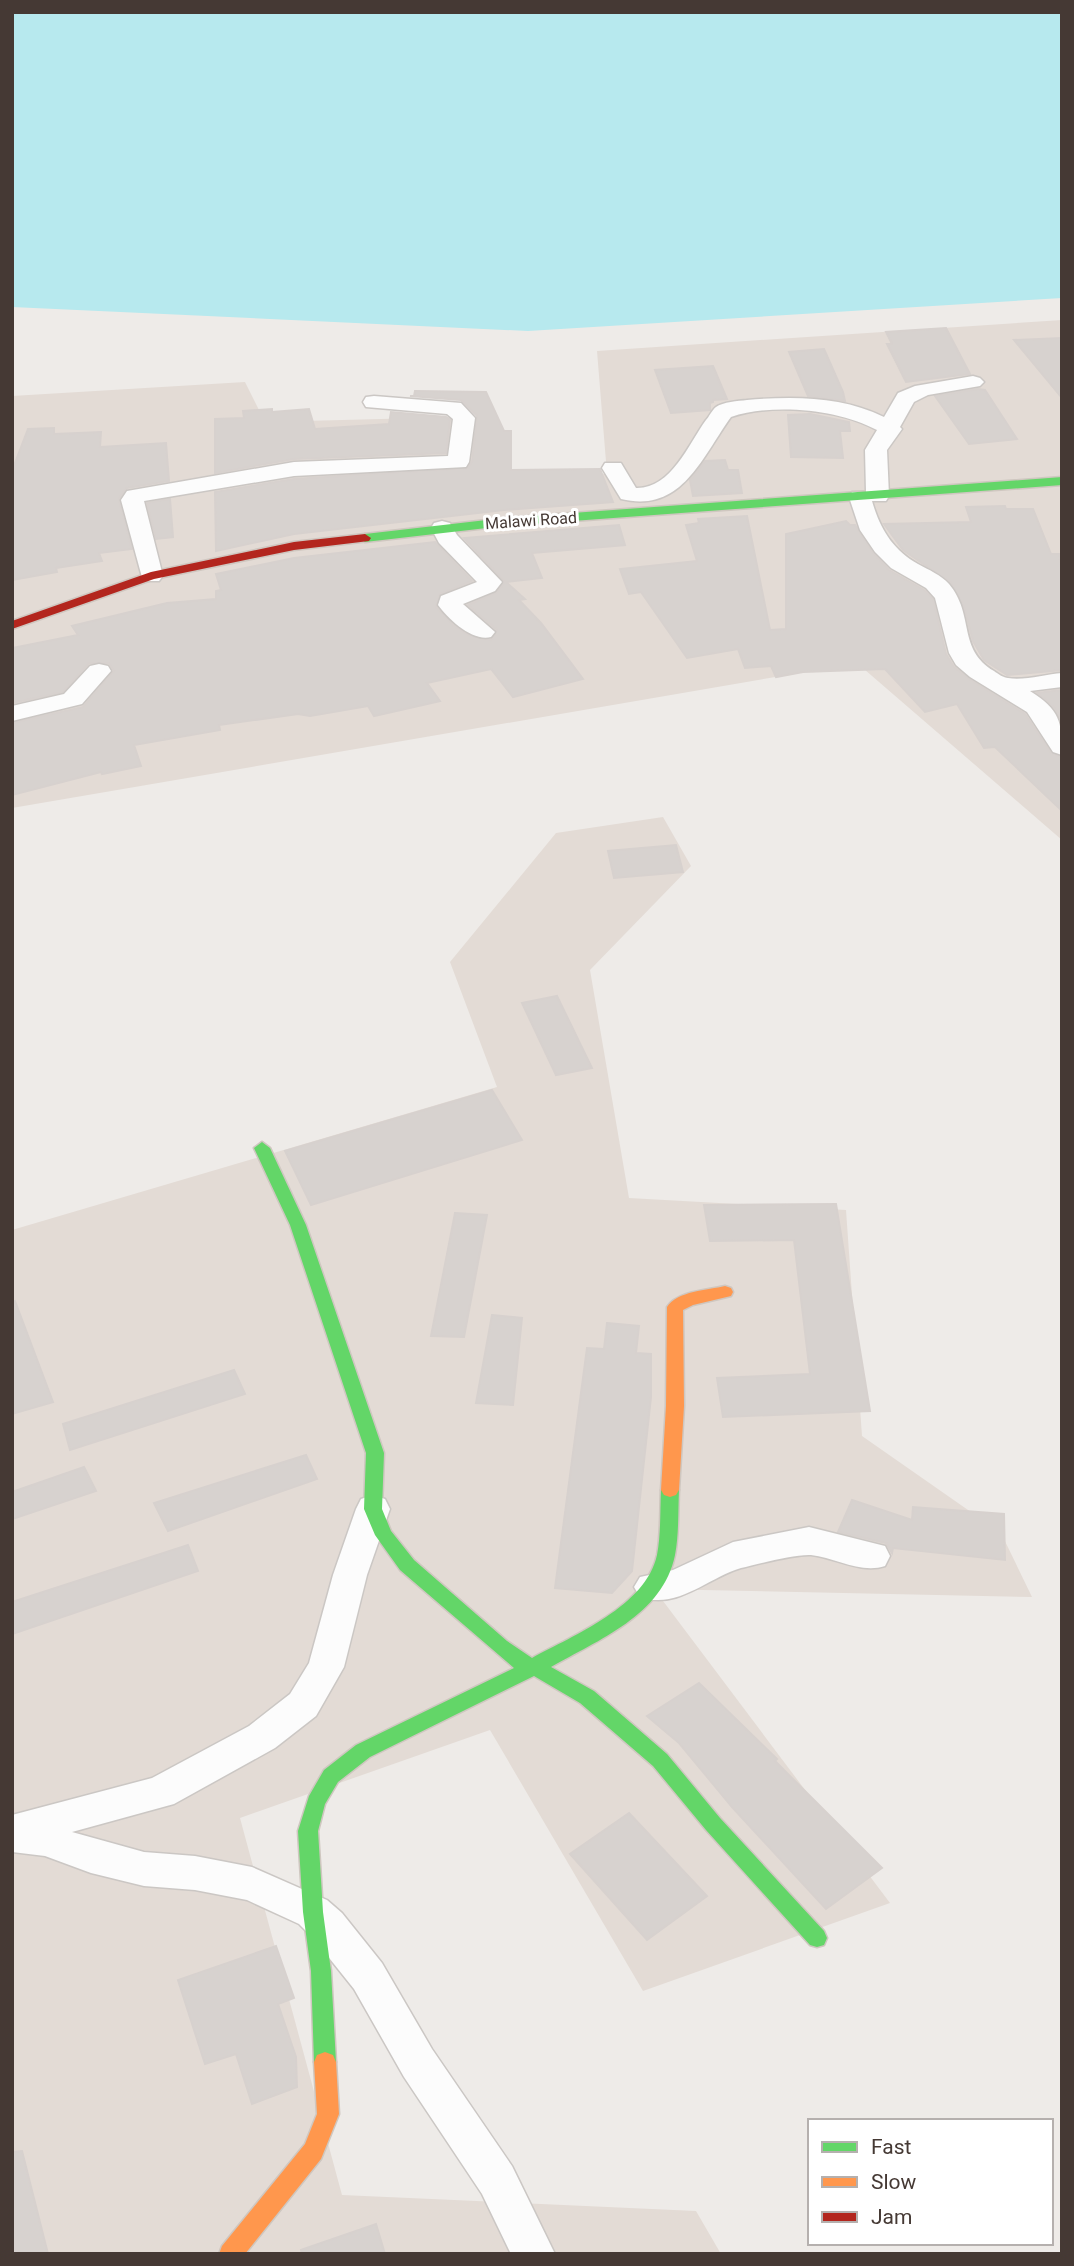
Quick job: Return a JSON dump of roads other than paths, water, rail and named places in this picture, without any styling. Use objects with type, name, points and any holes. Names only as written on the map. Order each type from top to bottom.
[{"type":"street","points":[[973,382],[922,390],[906,398],[891,429],[876,450],[875,473],[866,519],[877,542],[892,560],[929,579],[942,590],[956,618],[963,657],[971,666],[1007,685],[1039,708],[1054,738],[1062,747]]},
{"type":"street","points":[[151,576],[132,500],[135,496],[294,470],[458,462],[464,418],[461,412],[453,408],[374,402]]},
{"type":"street","points":[[613,468],[629,494],[645,496],[660,492],[674,485],[723,412],[736,408],[830,406],[861,414],[891,429]]},
{"type":"street","name":"Malawi Road","points":[[12,625],[151,576],[294,545],[442,528],[1062,481]]},
{"type":"street","points":[[442,528],[447,538],[489,582],[487,586],[452,597],[449,601],[450,605],[483,632]]},
{"type":"street","points":[[12,714],[73,699],[99,671]]},
{"type":"street","points":[[1007,685],[1062,680]]},
{"type":"street","points":[[12,1833],[162,1793],[262,1737],[303,1705],[326,1667],[350,1575],[373,1509],[375,1453],[298,1225],[262,1148]]},
{"type":"street","points":[[230,2254],[273,2204],[313,2151],[328,2114],[321,1971],[313,1912],[309,1831],[316,1802],[331,1776],[363,1751],[534,1667],[628,1613],[652,1587],[666,1556],[675,1406],[675,1307],[689,1300],[725,1293]]},
{"type":"street","points":[[373,1509],[384,1535],[407,1565],[500,1647],[521,1663],[534,1667],[587,1697],[660,1760],[713,1825],[817,1938]]},
{"type":"street","points":[[652,1587],[678,1583],[733,1556],[809,1541],[873,1556]]},
{"type":"street","points":[[12,1833],[45,1839],[91,1856],[144,1869],[195,1873],[252,1884],[313,1912],[328,1926],[368,1976],[418,2063],[497,2180],[534,2254]]},
{"type":"water","points":[[12,12],[1062,12],[1062,298],[528,331],[12,307]]}]
